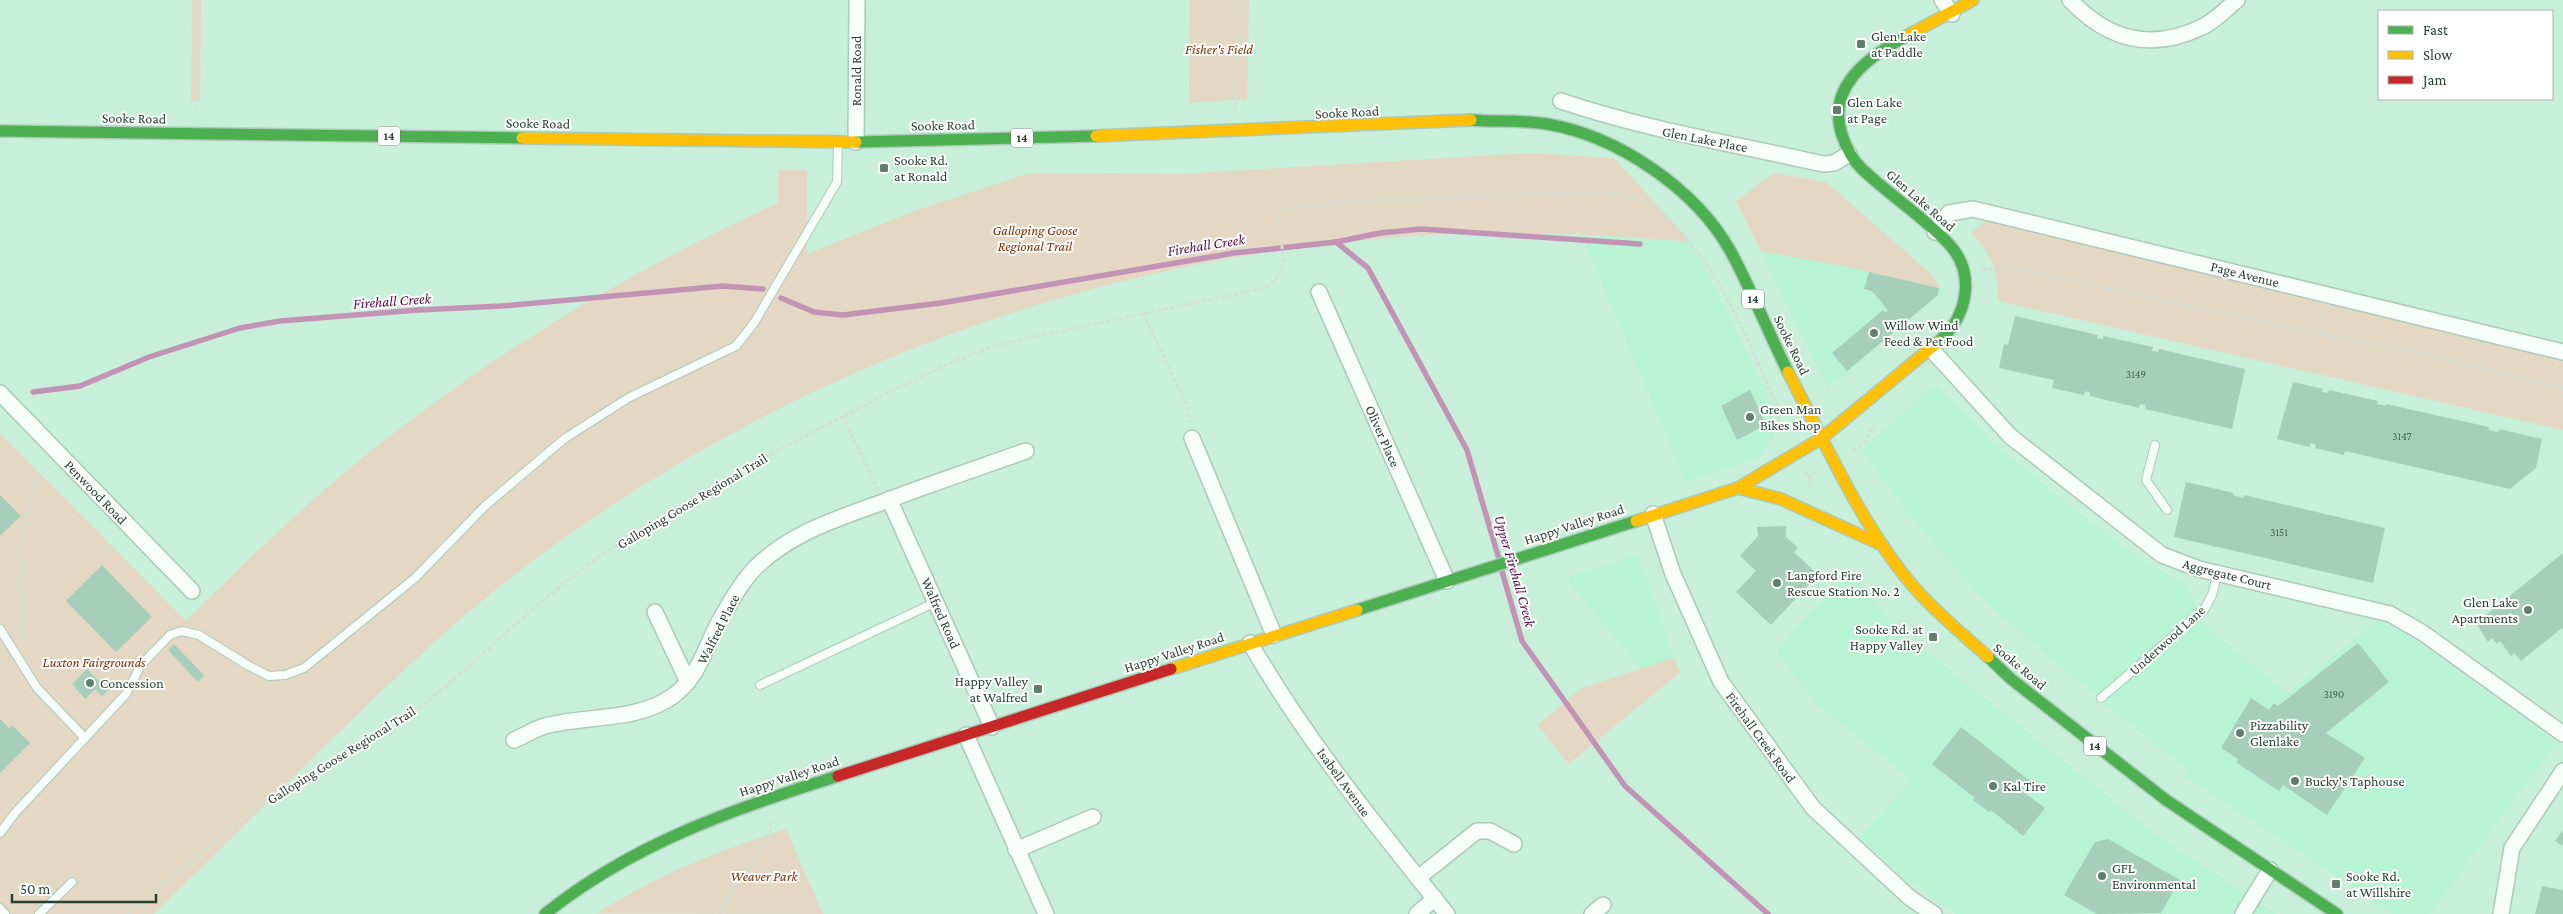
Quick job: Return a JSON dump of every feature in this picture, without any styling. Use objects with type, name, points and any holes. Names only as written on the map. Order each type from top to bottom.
[{"type":"main road","name":"Glen Lake Road","points":[[1822,438],[1931,349],[1955,325],[1966,294],[1964,270],[1958,256],[1935,232],[1860,167],[1849,154],[1838,124],[1838,109],[1843,92],[1852,75],[1877,54],[1952,14],[1973,0]]},
{"type":"main road","name":"Sooke Road","points":[[0,131],[856,142],[1234,132],[1461,120],[1547,124],[1612,144],[1650,167],[1696,205],[1730,251],[1822,438],[1882,545],[1913,588],[2011,679],[2166,800],[2336,914]]},
{"type":"main road","name":"Happy Valley Road","points":[[545,914],[571,892],[632,854],[682,830],[770,798],[1274,635],[1738,488],[1822,438]]},
{"type":"main road","points":[[1738,488],[1781,499],[1882,545]]},
{"type":"street","name":"Ronald Road","points":[[856,0],[856,142]]},
{"type":"street","points":[[1942,0],[1952,14]]},
{"type":"street","points":[[2070,0],[2088,18],[2108,31],[2131,39],[2154,41],[2178,37],[2206,25],[2237,0]]},
{"type":"street","name":"Glen Lake Place","points":[[1561,101],[1662,131],[1823,164],[1834,162],[1849,154]]},
{"type":"street","name":"Page Avenue","points":[[1935,232],[1949,213],[1973,209],[2563,352]]},
{"type":"street","name":"Oliver Place","points":[[1319,292],[1447,581]]},
{"type":"street","name":"Aggregate Court","points":[[1931,349],[2010,436],[2151,548],[2182,564],[2390,614],[2424,633],[2563,734]]},
{"type":"street","name":"Penwood Road","points":[[0,394],[192,591]]},
{"type":"street","points":[[1192,438],[1274,635]]},
{"type":"street","name":"Walfred Place","points":[[514,740],[544,727],[631,713],[656,706],[688,682],[698,668],[720,620],[740,587],[756,567],[784,544],[811,528],[1026,451]]},
{"type":"street","name":"Walfred Road","points":[[886,500],[936,602],[992,727]]},
{"type":"street","name":"Firehall Creek Road","points":[[1653,514],[1673,574],[1721,682],[1813,808],[1910,898],[1934,914]]},
{"type":"street","points":[[656,612],[688,682]]},
{"type":"street","name":"Isabell Avenue","points":[[1250,643],[1336,772],[1447,914]]},
{"type":"street","points":[[966,735],[1046,914]]},
{"type":"street","points":[[2501,914],[2512,848],[2563,771]]},
{"type":"street","points":[[1016,850],[1093,817]]},
{"type":"street","points":[[1418,878],[1477,830],[1490,832],[1514,844]]},
{"type":"street","points":[[2243,914],[2270,870]]},
{"type":"street","points":[[1417,914],[1435,898]]},
{"type":"lane","points":[[0,833],[126,694],[141,665],[170,635],[182,631],[199,635],[269,676],[285,674],[304,668],[415,578],[485,506],[564,439],[628,398],[736,346],[754,323],[837,182],[838,142]]},
{"type":"lane","points":[[2155,444],[2146,480],[2167,510]]},
{"type":"lane","name":"Underwood Lane","points":[[2101,698],[2204,610],[2212,595],[2218,573]]},
{"type":"lane","points":[[760,685],[936,602]]},
{"type":"lane","points":[[0,630],[37,688],[85,738]]},
{"type":"lane","points":[[39,914],[72,882]]},
{"type":"lane","points":[[0,908],[5,914]]},
{"type":"path","points":[[196,0],[196,134]]},
{"type":"path","points":[[1234,132],[1239,0]]},
{"type":"path","name":"Galloping Goose Regional Trail","points":[[127,914],[255,809],[278,793],[395,725],[463,672],[551,594],[614,548],[761,459],[942,365],[977,351],[1143,313],[1265,288],[1278,280],[1283,269],[1284,257],[1278,222],[1279,212],[1292,207],[1412,197],[1605,194],[1631,196],[1641,200],[1672,223],[1695,247],[1714,275],[1778,408],[1782,427]]},
{"type":"path","points":[[1986,269],[2015,268],[2306,331],[2435,356],[2563,388]]},
{"type":"path","points":[[1143,313],[1188,408],[1192,438]]},
{"type":"path","points":[[843,416],[886,500]]},
{"type":"path","points":[[1861,444],[1866,442],[1877,419]]},
{"type":"path","points":[[22,664],[24,546],[28,510],[41,475],[60,456]]},
{"type":"path","points":[[1805,472],[1809,477],[1813,474]]},
{"type":"path","points":[[719,914],[732,891],[770,838],[770,798]]},
{"type":"shaded area","points":[[1581,234],[1691,242],[1777,412],[1774,438],[1757,458],[1686,481]]},
{"type":"shaded area","points":[[1761,251],[1852,268],[1947,289],[1828,388]]},
{"type":"shaded area","points":[[1935,384],[1990,440],[2074,509],[2137,557],[2185,585],[2205,626],[2288,693],[2378,620],[2406,634],[2556,743],[2430,914],[2393,914],[2185,776],[2190,771],[2109,707],[1991,607],[1922,531],[1861,450]]},
{"type":"shaded area","points":[[1638,555],[1674,658],[1641,669],[1566,578]]},
{"type":"shaded area","points":[[1850,570],[1893,625],[2154,833],[2276,914],[1956,914],[1907,879],[1859,837],[1912,780],[1819,706],[1776,651]]},
{"type":"green space","points":[[192,0],[201,0],[200,101],[191,101]]},
{"type":"green space","name":"Fisher's Field","points":[[1190,0],[1249,0],[1247,99],[1189,103]]},
{"type":"green space","name":"Luxton Fairgrounds","points":[[1529,153],[1614,158],[1691,242],[1540,233],[1489,233],[1356,241],[1225,259],[1095,288],[969,328],[846,377],[727,436],[613,504],[505,582],[458,621],[345,726],[154,914],[0,914],[0,433],[186,621],[315,498],[360,460],[458,386],[561,318],[614,287],[667,258],[778,203],[778,170],[807,170],[807,254],[917,210],[1030,173],[1178,174]]},
{"type":"green space","points":[[1774,173],[1826,182],[1933,276],[1940,288],[1852,268],[1761,251],[1736,201]]},
{"type":"green space","points":[[1991,218],[2563,349],[2563,430],[1998,301],[1997,282],[1989,255],[1971,233]]},
{"type":"green space","points":[[1674,658],[1680,672],[1569,764],[1538,725],[1582,688]]},
{"type":"green space","name":"Weaver Park","points":[[786,829],[823,914],[597,913],[666,875],[712,855]]},
{"type":"building","name":"Willow Wind Feed & Pet Food","points":[[1869,272],[1939,288],[1938,295],[1847,371],[1832,353],[1883,310],[1886,313],[1888,310],[1872,291],[1864,289]]},
{"type":"building","points":[[2015,316],[2098,335],[2097,338],[2103,339],[2103,336],[2153,347],[2152,351],[2158,352],[2159,349],[2245,369],[2232,429],[2145,409],[2146,405],[2140,404],[2139,408],[2090,396],[2090,393],[2085,391],[2084,395],[2052,388],[2054,380],[1999,368],[2004,344],[2008,345]]},
{"type":"building","points":[[2293,382],[2323,389],[2322,392],[2328,393],[2329,390],[2378,401],[2377,404],[2386,406],[2386,404],[2489,427],[2489,430],[2498,432],[2499,429],[2542,439],[2536,468],[2510,489],[2345,451],[2344,455],[2315,448],[2316,445],[2310,443],[2310,447],[2277,439]]},
{"type":"building","points":[[1750,390],[1766,425],[1737,440],[1721,406]]},
{"type":"building","points":[[2186,482],[2234,493],[2233,495],[2243,498],[2244,495],[2385,528],[2373,583],[2174,537]]},
{"type":"building","points":[[0,495],[21,516],[0,536]]},
{"type":"building","name":"Langford Fire Rescue Station No. 2","points":[[1786,526],[1786,537],[1798,548],[1794,552],[1818,575],[1771,625],[1736,592],[1756,571],[1740,556],[1758,536],[1757,527]]},
{"type":"building","name":"Glen Lake Apartments","points":[[2563,553],[2563,630],[2562,628],[2521,661],[2514,653],[2511,656],[2500,641],[2497,644],[2492,638],[2488,642],[2476,623]]},
{"type":"building","points":[[102,565],[152,617],[116,652],[66,601]]},
{"type":"building","points":[[2358,643],[2389,682],[2326,733],[2365,758],[2327,815],[2283,785],[2279,791],[2236,762],[2238,759],[2221,748],[2251,698],[2269,710],[2274,703],[2278,706]]},
{"type":"building","points":[[174,644],[204,675],[198,682],[168,650]]},
{"type":"building","name":"Concession","points":[[87,669],[99,681],[102,678],[111,688],[102,696],[95,689],[85,699],[72,684]]},
{"type":"building","points":[[0,719],[9,728],[12,725],[30,743],[0,773]]},
{"type":"building","name":"Kal Tire","points":[[1961,727],[2030,781],[2022,791],[2045,808],[2023,836],[1991,810],[1989,812],[1973,800],[1975,798],[1932,764]]},
{"type":"building","points":[[2563,830],[2563,846],[2555,841]]},
{"type":"building","points":[[2108,839],[2180,880],[2161,913],[2097,914],[2064,895],[2095,842]]},
{"type":"building","points":[[2542,886],[2563,890],[2563,914],[2535,914]]},
{"type":"waterway","name":"Firehall Creek","points":[[781,298],[814,312],[843,315],[941,303],[1234,253],[1336,242],[1380,233],[1421,229],[1640,244]]},
{"type":"waterway","name":"Upper Firehall Creek","points":[[1336,242],[1368,268],[1467,450],[1499,559]]},
{"type":"waterway","name":"Firehall Creek","points":[[33,392],[80,386],[149,357],[240,328],[280,321],[418,310],[502,306],[723,286],[763,289]]},
{"type":"waterway","name":"Upper Firehall Creek","points":[[1501,568],[1522,641],[1625,786],[1768,914]]},
{"type":"traffic: fast","points":[[1905,37],[1877,54],[1854,76],[1845,88],[1840,102],[1839,118],[1842,135],[1852,157],[1871,178],[1937,232],[1956,254],[1962,267],[1965,280],[1965,294],[1962,307],[1948,332],[1938,342]]},
{"type":"traffic: fast","points":[[1471,120],[1538,123],[1574,130],[1601,140],[1627,153],[1676,187],[1716,229],[1731,252],[1788,372]]},
{"type":"traffic: fast","points":[[0,131],[522,138]]},
{"type":"traffic: fast","points":[[856,142],[1096,136]]},
{"type":"traffic: fast","points":[[1357,610],[1636,521]]},
{"type":"traffic: fast","points":[[1988,657],[2011,679],[2166,800],[2337,914]]},
{"type":"traffic: fast","points":[[545,914],[578,889],[648,848],[722,816],[838,776]]},
{"type":"traffic: slow","points":[[1905,37],[1973,0]]},
{"type":"traffic: slow","points":[[1096,136],[1471,120]]},
{"type":"traffic: slow","points":[[522,138],[856,142]]},
{"type":"traffic: slow","points":[[1636,521],[1738,488],[1822,438],[1938,342]]},
{"type":"traffic: slow","points":[[1788,372],[1845,483],[1877,538],[1913,586],[1930,605],[1988,657]]},
{"type":"traffic: slow","points":[[1738,488],[1781,499],[1882,545]]},
{"type":"traffic: slow","points":[[1171,669],[1357,610]]},
{"type":"traffic: jam","points":[[838,776],[1171,669]]},
{"type":"place","name":"Glen Lake at Paddle","points":[[1861,44]]},
{"type":"place","name":"Glen Lake at Page","points":[[1837,110]]},
{"type":"place","name":"Sooke Rd. at Ronald","points":[[884,168]]},
{"type":"place","name":"Willow Wind Feed & Pet Food","points":[[1874,333]]},
{"type":"place","name":"Green Man Bikes Shop","points":[[1750,417]]},
{"type":"place","name":"Langford Fire Rescue Station No. 2","points":[[1777,583]]},
{"type":"place","name":"Glen Lake Apartments","points":[[2528,610]]},
{"type":"place","name":"Sooke Rd. at Happy Valley","points":[[1933,637]]},
{"type":"place","name":"Concession","points":[[90,683]]},
{"type":"place","name":"Happy Valley at Walfred","points":[[1038,689]]},
{"type":"place","name":"Pizzability Glenlake","points":[[2240,733]]},
{"type":"place","name":"Bucky's Taphouse","points":[[2295,781]]},
{"type":"place","name":"Kal Tire","points":[[1993,786]]},
{"type":"place","name":"GFL Environmental","points":[[2102,876]]},
{"type":"place","name":"Sooke Rd. at Willshire","points":[[2336,884]]}]
